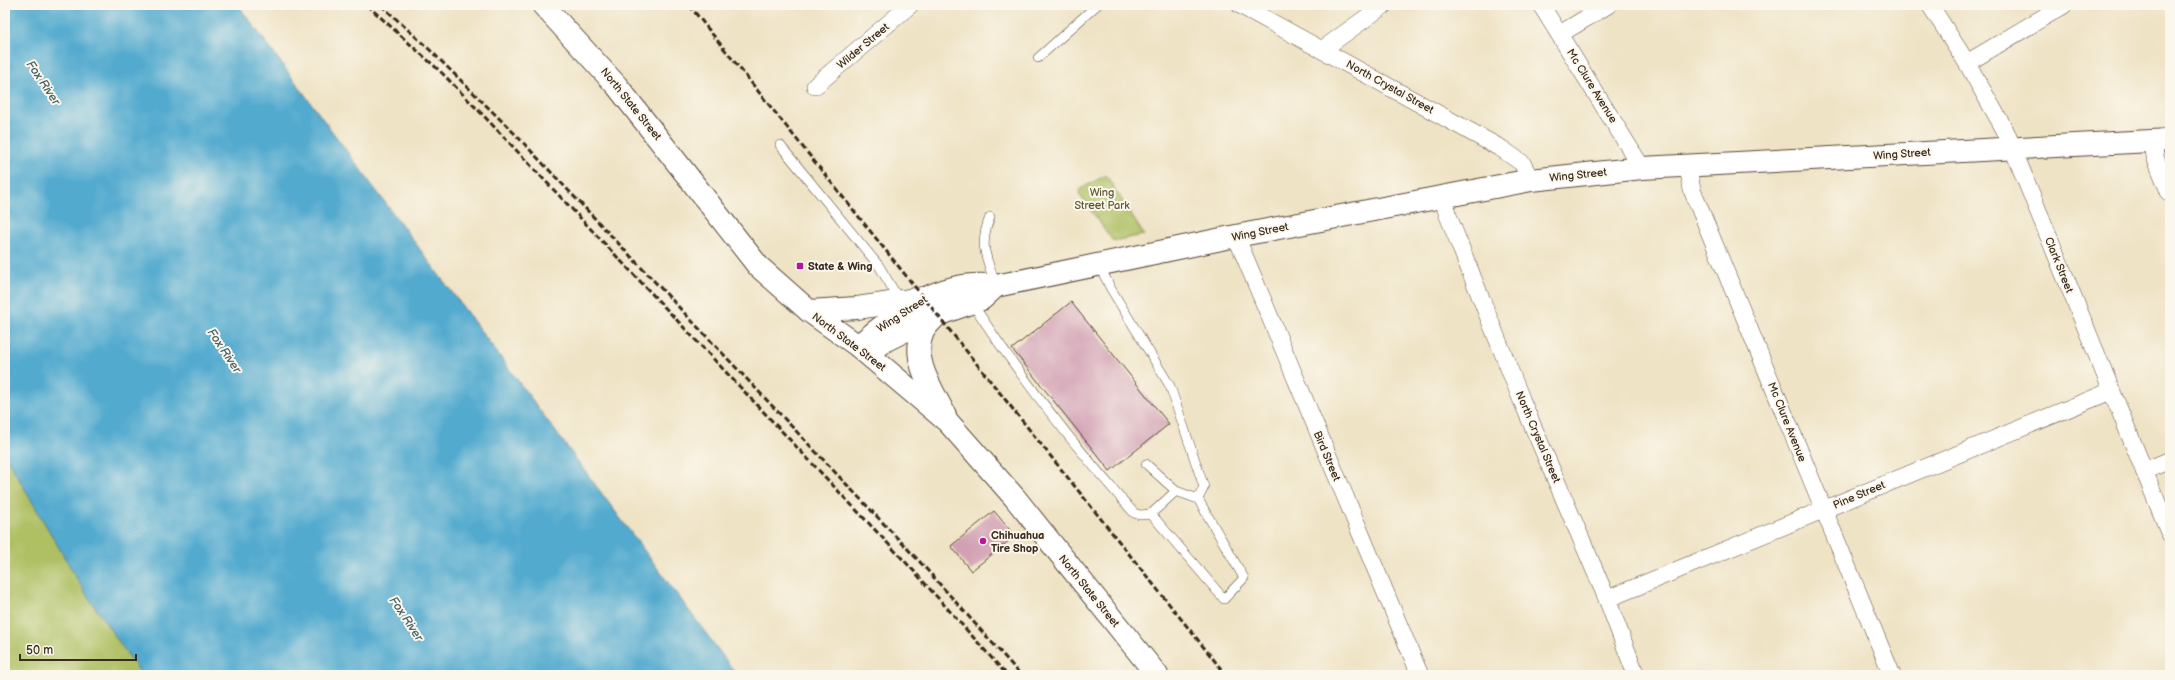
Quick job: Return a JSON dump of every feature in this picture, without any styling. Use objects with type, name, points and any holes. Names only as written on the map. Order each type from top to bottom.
[{"type":"street","name":"North State Street","points":[[543,5],[617,86],[758,266],[809,311],[863,350],[948,422],[1015,498],[1158,675]]},
{"type":"street","name":"Wilder Street","points":[[815,86],[910,5]]},
{"type":"street","name":"North Crystal Street","points":[[1240,5],[1323,49],[1502,149],[1522,163],[1531,180]]},
{"type":"street","points":[[1323,49],[1384,5]]},
{"type":"street","name":"Mc Clure Avenue","points":[[1541,5],[1642,168]]},
{"type":"street","points":[[1560,34],[1608,5]]},
{"type":"street","name":"Clark Street","points":[[1930,5],[1967,63],[2006,132],[2170,534]]},
{"type":"street","points":[[1967,63],[2064,5]]},
{"type":"street","points":[[2162,140],[2155,157],[2170,194]]},
{"type":"street","name":"Wing Street","points":[[863,350],[891,318],[923,298],[978,283],[996,286],[1236,236],[1443,198],[1531,180],[1642,168],[1688,167],[2162,140]]},
{"type":"street","name":"Mc Clure Avenue","points":[[1688,167],[1692,190],[1892,675]]},
{"type":"street","name":"North Crystal Street","points":[[1443,198],[1447,213],[1522,401],[1607,599],[1636,675]]},
{"type":"street","name":"Bird Street","points":[[1236,236],[1420,675]]},
{"type":"street","name":"Wing Street","points":[[863,350],[937,315],[982,299],[996,286]]},
{"type":"street","points":[[809,311],[857,308],[923,298]]},
{"type":"street","points":[[937,315],[924,331],[920,340],[920,357],[924,371],[948,422]]},
{"type":"street","name":"Pine Street","points":[[1607,599],[2111,391]]},
{"type":"street","points":[[2144,471],[2170,460]]},
{"type":"lane","points":[[1038,58],[1097,5]]},
{"type":"lane","points":[[780,145],[879,266],[900,301]]},
{"type":"lane","points":[[990,217],[984,233],[984,249],[996,286]]},
{"type":"lane","points":[[1099,265],[1111,289],[1170,386],[1204,487],[1198,499]]},
{"type":"lane","points":[[972,303],[1011,363],[1106,481],[1134,513],[1140,515],[1151,514],[1176,491]]},
{"type":"lane","points":[[1146,464],[1176,491],[1198,499],[1244,578],[1224,599],[1151,514]]},
{"type":"green space","name":"Wing Street Park","points":[[1106,175],[1144,235],[1113,241],[1079,194],[1080,189]]},
{"type":"green space","points":[[5,455],[86,594],[142,675],[5,675]]},
{"type":"water","name":"Fox River","points":[[5,5],[238,5],[737,675],[142,675],[86,594],[5,455]]},
{"type":"building","points":[[1071,302],[1169,424],[1110,471],[1012,349]]},
{"type":"building","name":"Chihuahua Tire Shop","points":[[994,511],[1015,536],[971,571],[951,546]]},
{"type":"railway","points":[[367,5],[442,73],[483,115],[912,569],[1007,675]]},
{"type":"railway","points":[[381,5],[430,50],[514,133],[920,562],[1021,675]]},
{"type":"railway","points":[[689,5],[1226,675]]},
{"type":"place","name":"State & Wing","points":[[800,266]]},
{"type":"place","name":"Chihuahua Tire Shop","points":[[983,541]]}]
